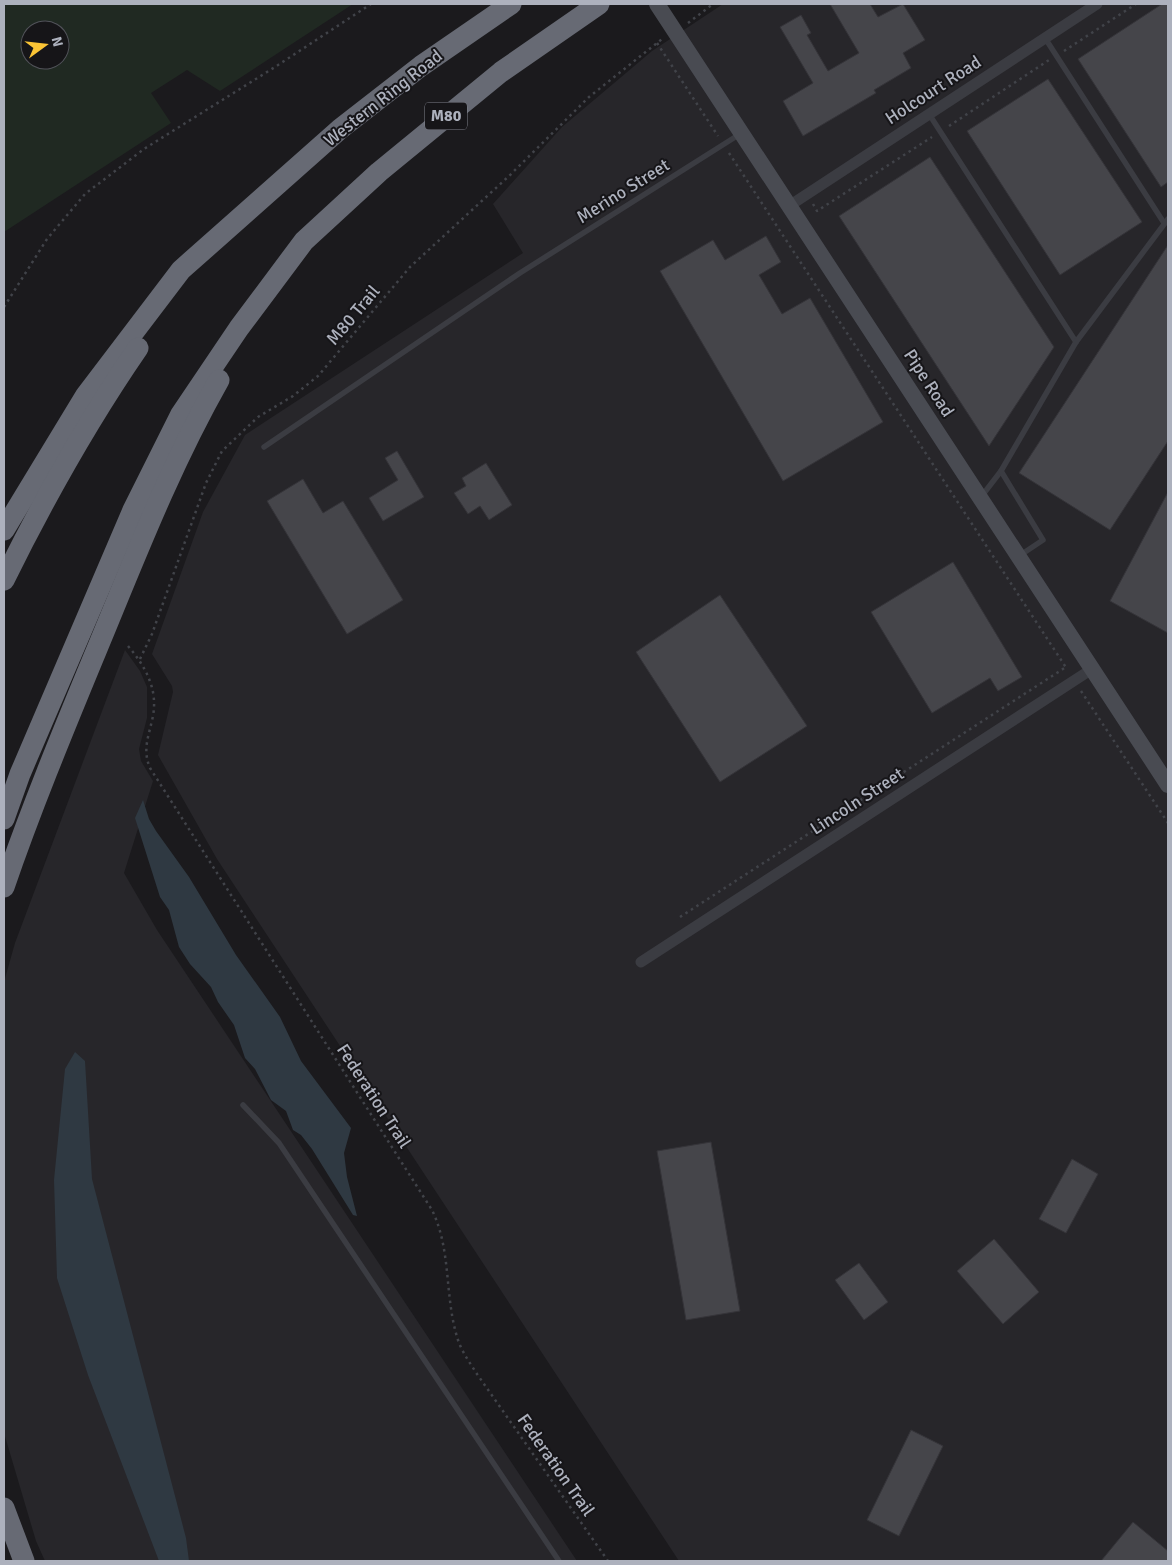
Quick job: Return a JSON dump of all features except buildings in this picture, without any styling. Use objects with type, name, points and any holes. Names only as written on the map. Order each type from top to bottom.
[{"type":"highway","name":"Western Ring Road","points":[[261,200],[340,129],[421,66],[511,4]]},
{"type":"highway","name":"M80","points":[[304,241],[379,172],[458,106],[599,4]]},
{"type":"highway","points":[[4,530],[86,395],[181,270],[261,200]]},
{"type":"highway","points":[[4,580],[57,475],[99,405],[189,278],[261,200]]},
{"type":"highway","points":[[4,819],[20,774],[133,510],[181,414],[239,328],[304,241]]},
{"type":"highway","points":[[4,887],[40,788],[139,546],[193,426],[246,333],[304,241]]},
{"type":"highway","points":[[4,1508],[24,1561]]},
{"type":"street","name":"Pipe Road","points":[[657,4],[1168,784]]},
{"type":"street","name":"Holcourt Road","points":[[789,206],[1097,4]]},
{"type":"street","name":"Lincoln Street","points":[[641,962],[1092,669]]},
{"type":"lane","points":[[980,498],[1001,471],[1076,342],[1166,221],[1045,38]]},
{"type":"lane","points":[[929,114],[1076,342]]},
{"type":"lane","name":"Merino Street","points":[[264,447],[520,273],[742,133]]},
{"type":"lane","points":[[1001,471],[1043,540],[1019,556]]},
{"type":"lane","points":[[244,1105],[279,1143],[559,1561]]},
{"type":"path","points":[[4,307],[47,239],[85,194],[144,149],[371,4]]},
{"type":"path","points":[[686,25],[713,4]]},
{"type":"path","points":[[806,194],[817,210],[1136,4]]},
{"type":"path","name":"M80 Trail","points":[[139,659],[156,625],[206,482],[222,451],[258,417],[300,391],[318,376],[410,267],[509,176],[576,109],[664,38]]},
{"type":"path","points":[[657,43],[1168,823]]},
{"type":"path","name":"Federation Trail","points":[[128,646],[139,659],[151,681],[154,704],[145,749],[150,768],[432,1210],[442,1239],[451,1311],[459,1342],[477,1374],[608,1561]]},
{"type":"path","points":[[680,917],[1066,667]]},
{"type":"shaded area","points":[[4,4],[353,4],[220,91],[187,70],[151,93],[171,123],[4,232]]},
{"type":"shaded area","points":[[723,4],[1168,4],[1168,1561],[679,1561],[217,859],[158,755],[173,692],[172,686],[152,654],[203,512],[245,435],[523,253],[493,204],[562,127],[652,51]]},
{"type":"shaded area","points":[[125,650],[140,671],[147,687],[147,718],[139,749],[141,761],[153,781],[124,873],[157,930],[577,1561],[45,1561],[36,1541],[4,1433],[4,982],[15,943]]},
{"type":"shaded area","points":[[143,800],[149,819],[156,831],[189,877],[236,955],[280,1017],[301,1061],[351,1128],[344,1153],[347,1177],[357,1216],[353,1215],[312,1149],[301,1135],[293,1130],[286,1111],[271,1100],[255,1069],[245,1058],[234,1025],[218,1002],[211,987],[190,964],[179,947],[169,910],[160,897],[135,818]]},
{"type":"shaded area","points":[[75,1052],[85,1061],[92,1179],[186,1538],[189,1561],[159,1561],[88,1375],[57,1278],[54,1180],[65,1069]]}]
